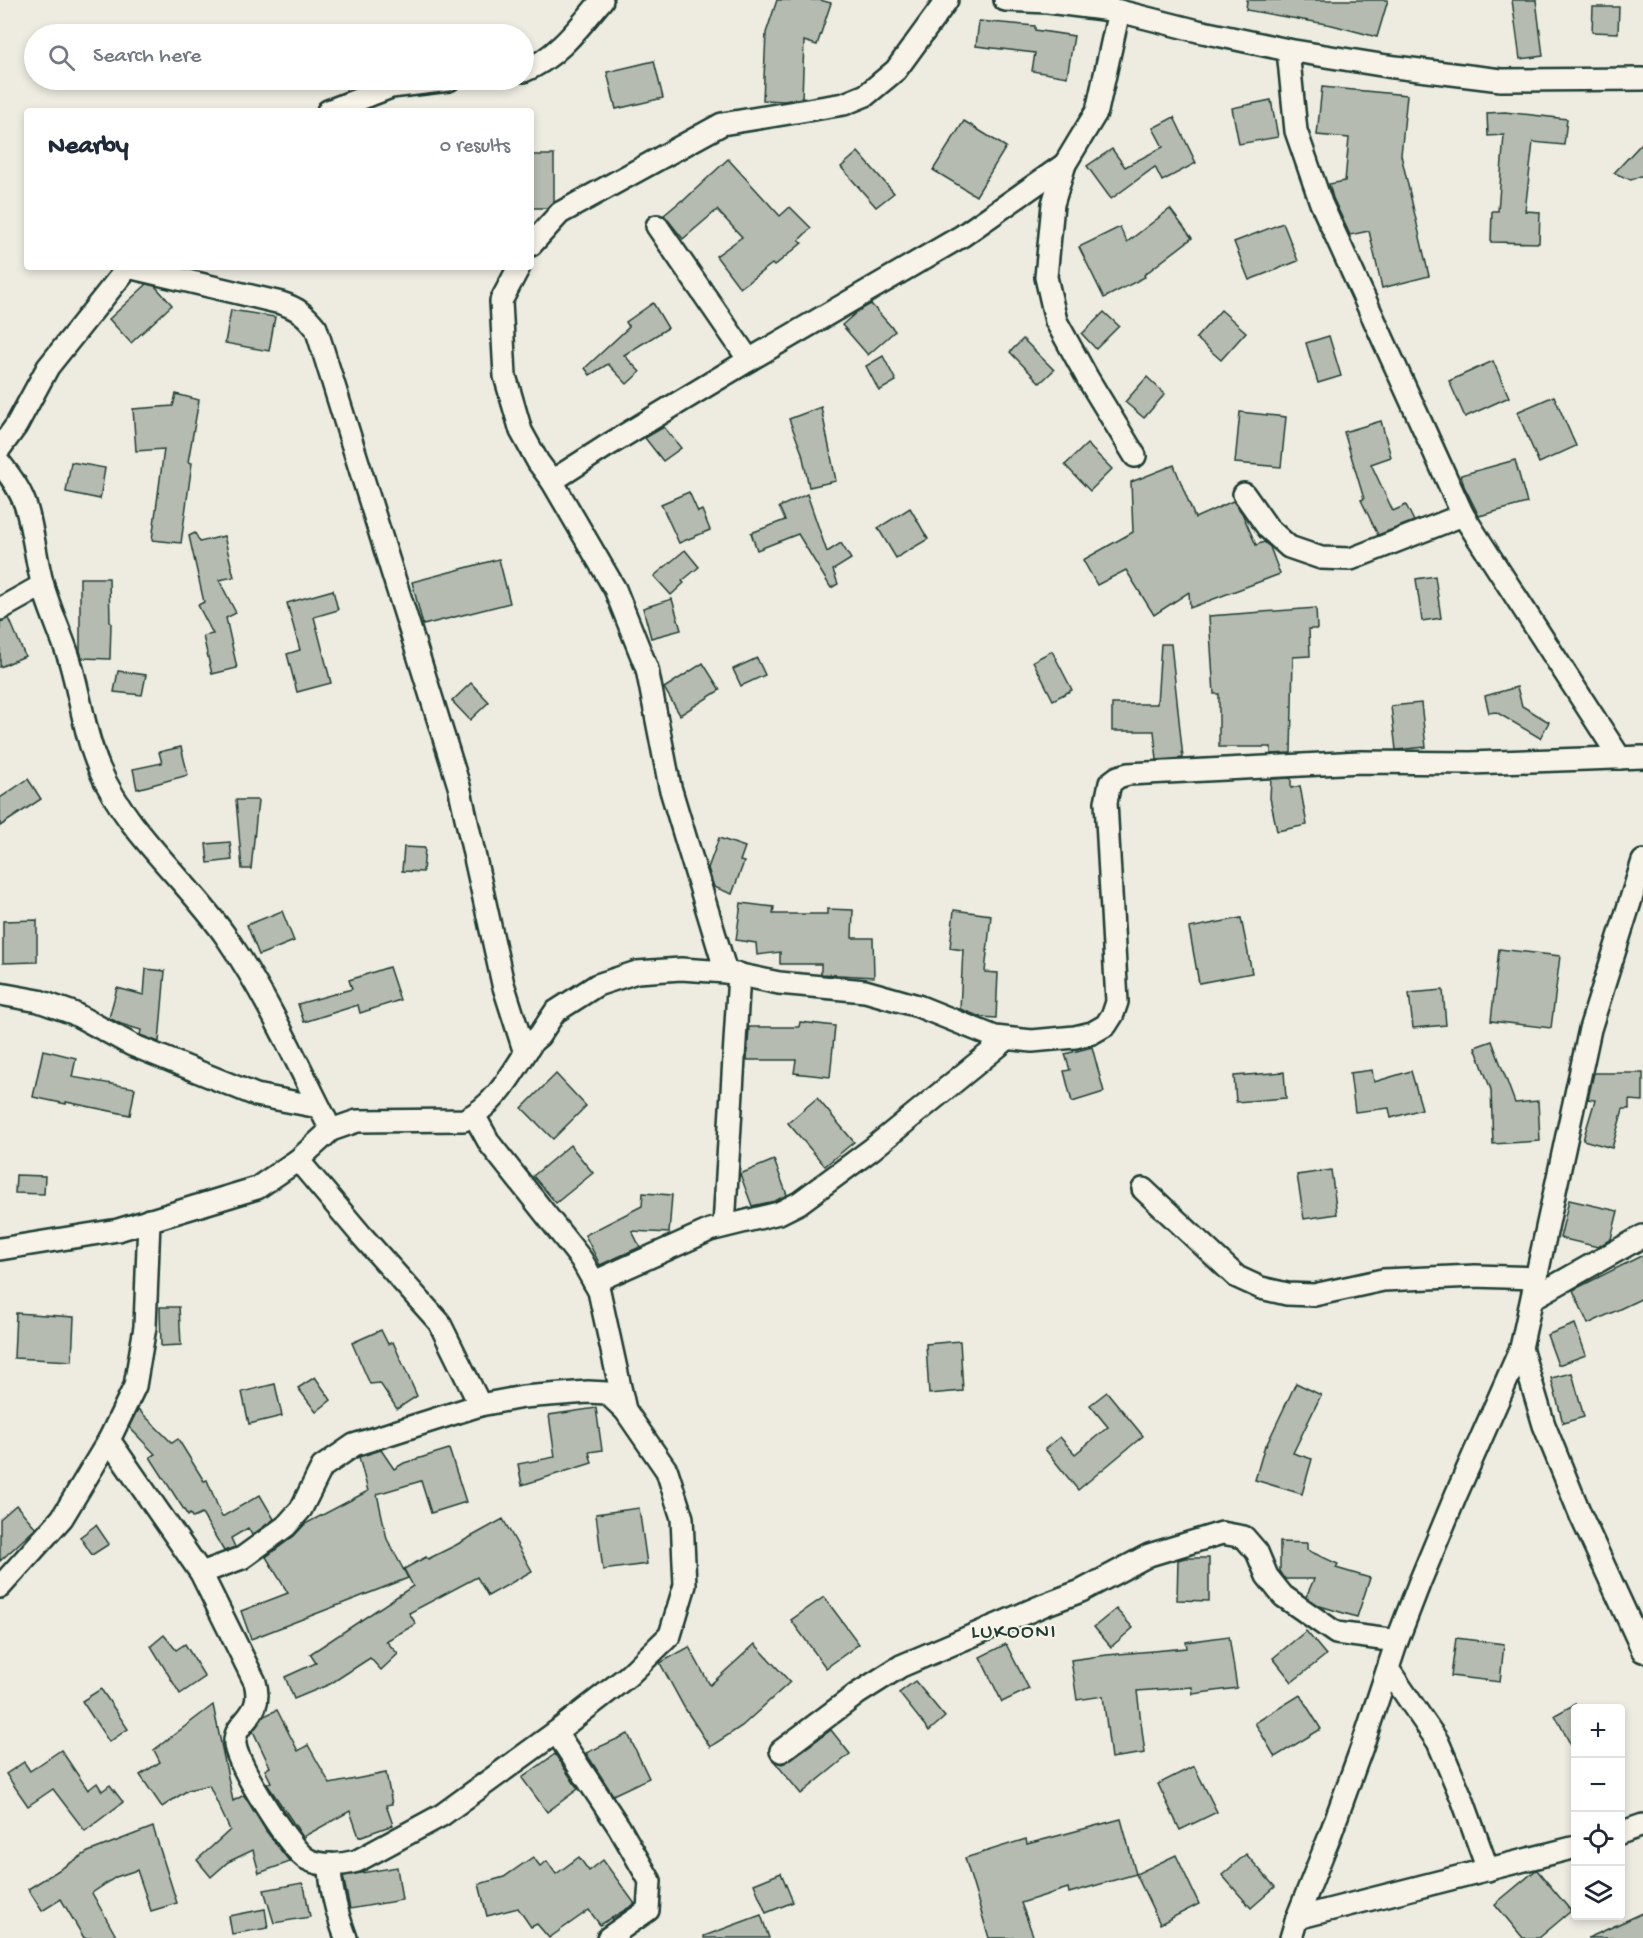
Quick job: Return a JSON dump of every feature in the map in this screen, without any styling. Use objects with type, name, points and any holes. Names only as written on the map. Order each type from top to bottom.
[{"type":"street","points":[[534,65],[560,47],[602,0]]},
{"type":"street","points":[[534,242],[560,213],[722,124],[844,104],[866,95],[896,70],[947,0]]},
{"type":"street","points":[[1005,0],[1048,2],[1119,11],[1149,9],[1198,31],[1288,50],[1387,66],[1501,80],[1643,79]]},
{"type":"street","points":[[1119,11],[1097,111],[1065,164],[1053,204],[1046,277],[1056,321],[1135,456]]},
{"type":"street","points":[[1288,50],[1296,131],[1321,203],[1463,515],[1620,758]]},
{"type":"street","points":[[336,108],[383,90]]},
{"type":"street","points":[[552,481],[749,360],[962,236],[1065,164]]},
{"type":"street","points":[[657,226],[749,360]]},
{"type":"street","points":[[0,448],[16,426],[48,367],[126,270]]},
{"type":"street","points":[[141,270],[281,303],[297,309],[308,317],[316,328],[459,786],[503,984],[525,1053]]},
{"type":"street","points":[[517,270],[501,301],[505,376],[521,431],[615,589],[646,669],[670,787],[733,973],[724,1226]]},
{"type":"street","points":[[0,463],[15,482],[27,508],[43,585],[69,660],[99,769],[117,801],[139,832],[226,937],[265,1002],[331,1130]]},
{"type":"street","points":[[1244,494],[1268,528],[1289,547],[1321,558],[1351,559],[1463,515]]},
{"type":"street","points":[[0,609],[43,585]]},
{"type":"street","points":[[0,1249],[118,1230],[257,1188],[298,1160],[331,1130],[357,1121],[464,1120],[492,1101],[555,1012],[597,985],[637,972],[681,969],[733,973],[779,983],[866,991],[918,1006],[995,1037],[1007,1039],[1032,1041],[1092,1033],[1106,1025],[1117,1002],[1106,802],[1110,783],[1128,774],[1360,762],[1470,763],[1643,757]]},
{"type":"street","points":[[1294,1928],[1333,1828],[1397,1641],[1456,1495],[1521,1348],[1590,1029],[1643,861]]},
{"type":"street","points":[[0,994],[39,1001],[73,1013],[132,1045],[256,1095],[319,1107]]},
{"type":"street","points":[[594,1282],[710,1230],[779,1213],[799,1203],[872,1149],[1007,1039]]},
{"type":"street","points":[[474,1115],[490,1144],[581,1259],[594,1282],[626,1410]]},
{"type":"street","points":[[298,1160],[439,1322],[480,1405]]},
{"type":"street","points":[[1143,1189],[1237,1277],[1261,1288],[1287,1294],[1314,1295],[1383,1280],[1475,1276],[1535,1288],[1643,1236]]},
{"type":"street","points":[[0,1587],[62,1518],[109,1440],[135,1386],[145,1328],[149,1220]]},
{"type":"street","points":[[1521,1348],[1544,1425],[1643,1651]]},
{"type":"street","points":[[109,1440],[201,1573],[255,1682],[258,1701],[237,1733],[235,1740],[238,1756],[282,1832],[296,1850],[308,1860],[330,1864],[357,1861],[442,1815],[628,1676],[670,1635],[685,1586],[682,1518],[667,1471],[626,1410],[607,1393],[588,1392],[523,1397],[480,1405],[354,1445],[322,1467],[301,1509],[285,1526],[242,1557],[201,1573]]},
{"type":"street","points":[[781,1751],[857,1694],[901,1666],[1081,1591],[1149,1555],[1222,1533],[1244,1537],[1257,1552],[1267,1576],[1283,1596],[1336,1633],[1397,1641]]},
{"type":"street","points":[[1388,1669],[1438,1742],[1467,1810],[1488,1870]]},
{"type":"street","points":[[556,1732],[619,1827],[650,1881],[648,1910],[608,1938]]},
{"type":"street","points":[[1625,1831],[1643,1825]]},
{"type":"street","points":[[1294,1928],[1488,1870],[1571,1848]]},
{"type":"street","points":[[330,1864],[330,1884],[346,1938]]},
{"type":"building","points":[[777,0],[820,0],[831,3],[817,45],[804,41],[802,98],[784,101],[763,100],[766,33]]},
{"type":"building","points":[[1247,0],[1388,0],[1377,37],[1332,25],[1246,10]]},
{"type":"building","points":[[1512,0],[1536,0],[1543,56],[1520,59]]},
{"type":"building","points":[[1593,7],[1619,7],[1618,33],[1592,32]]},
{"type":"building","points":[[979,21],[1035,26],[1035,30],[1074,36],[1067,77],[1032,71],[1035,53],[976,46]]},
{"type":"building","points":[[654,61],[663,98],[616,109],[607,72]]},
{"type":"building","points":[[1322,87],[1407,95],[1401,155],[1429,276],[1382,288],[1369,231],[1350,235],[1329,184],[1345,181],[1349,138],[1317,135]]},
{"type":"building","points":[[1271,100],[1278,137],[1239,144],[1232,108]]},
{"type":"building","points":[[1505,112],[1567,119],[1564,145],[1533,142],[1525,211],[1540,212],[1539,243],[1491,242],[1492,211],[1498,211],[1504,135],[1488,136],[1487,113]]},
{"type":"building","points":[[1174,117],[1196,163],[1162,181],[1155,167],[1111,199],[1087,166],[1112,149],[1125,167],[1163,147],[1153,128]]},
{"type":"building","points":[[964,121],[1006,147],[976,196],[933,170]]},
{"type":"building","points":[[1643,142],[1643,175],[1631,180],[1614,173]]},
{"type":"building","points":[[858,152],[894,193],[876,207],[841,167]]},
{"type":"building","points":[[534,155],[554,155],[554,202],[547,208],[534,208]]},
{"type":"building","points":[[728,159],[780,216],[790,207],[811,228],[799,240],[802,243],[774,266],[772,264],[740,288],[716,256],[742,237],[717,210],[683,239],[664,215],[683,201]]},
{"type":"building","points":[[1170,209],[1192,238],[1144,275],[1145,277],[1104,298],[1079,247],[1120,227],[1127,242]]},
{"type":"building","points":[[1283,223],[1298,261],[1249,280],[1234,242]]},
{"type":"building","points":[[147,284],[155,286],[172,305],[131,343],[109,319]]},
{"type":"building","points":[[653,303],[668,328],[624,355],[640,372],[627,384],[608,364],[590,375],[585,368],[629,327],[626,322]]},
{"type":"building","points":[[871,304],[895,331],[868,355],[842,325],[858,311]]},
{"type":"building","points":[[231,310],[275,317],[269,351],[225,343]]},
{"type":"building","points":[[1221,310],[1246,332],[1221,360],[1196,338]]},
{"type":"building","points":[[1104,312],[1119,326],[1096,349],[1082,334]]},
{"type":"building","points":[[1329,336],[1341,376],[1318,383],[1306,343]]},
{"type":"building","points":[[1023,339],[1054,370],[1040,383],[1010,352]]},
{"type":"building","points":[[883,356],[896,381],[879,391],[866,366]]},
{"type":"building","points":[[1493,361],[1509,397],[1465,417],[1449,381]]},
{"type":"building","points":[[1147,377],[1165,394],[1144,418],[1125,402]]},
{"type":"building","points":[[176,394],[199,400],[188,462],[192,463],[181,543],[152,540],[164,449],[136,451],[133,409],[173,406]]},
{"type":"building","points":[[1554,396],[1576,446],[1539,463],[1517,412]]},
{"type":"building","points":[[821,407],[836,481],[809,487],[802,453],[789,419]]},
{"type":"building","points":[[1240,412],[1286,417],[1281,467],[1235,463]]},
{"type":"building","points":[[1381,421],[1391,457],[1371,464],[1393,511],[1406,505],[1414,521],[1378,535],[1361,500],[1364,499],[1344,432]]},
{"type":"building","points":[[664,427],[681,448],[663,461],[645,438]]},
{"type":"building","points":[[1087,444],[1112,469],[1090,491],[1065,465]]},
{"type":"building","points":[[1515,460],[1527,503],[1479,516],[1461,475]]},
{"type":"building","points":[[71,462],[105,468],[100,499],[66,492]]},
{"type":"building","points":[[1174,465],[1195,518],[1233,501],[1242,513],[1256,545],[1264,542],[1270,547],[1280,574],[1190,608],[1189,592],[1154,615],[1126,570],[1097,585],[1083,560],[1133,532],[1131,482]]},
{"type":"building","points":[[689,492],[698,512],[702,510],[710,530],[679,543],[661,504]]},
{"type":"building","points":[[807,494],[827,552],[841,543],[851,559],[833,570],[838,584],[831,588],[798,534],[757,550],[751,533],[785,520],[779,507]]},
{"type":"building","points":[[910,508],[928,539],[896,558],[878,528]]},
{"type":"building","points":[[195,533],[200,542],[224,536],[234,577],[219,580],[236,613],[226,618],[237,668],[212,674],[203,636],[213,634],[198,605],[204,602],[189,536]]},
{"type":"building","points":[[685,550],[699,567],[682,581],[684,583],[671,595],[654,576]]},
{"type":"building","points":[[499,559],[510,603],[423,625],[412,582]]},
{"type":"building","points":[[1435,576],[1441,618],[1422,621],[1416,579]]},
{"type":"building","points":[[80,578],[109,578],[110,659],[82,658],[80,651]]},
{"type":"building","points":[[333,590],[338,610],[314,617],[331,683],[297,692],[287,654],[300,650],[287,603]]},
{"type":"building","points":[[672,599],[681,630],[651,638],[643,608]]},
{"type":"building","points":[[1316,608],[1317,629],[1309,629],[1310,656],[1293,657],[1291,753],[1271,754],[1271,747],[1219,747],[1219,694],[1214,694],[1209,616]]},
{"type":"building","points":[[9,618],[25,656],[0,667],[0,622]]},
{"type":"building","points":[[1161,644],[1171,644],[1183,758],[1157,760],[1154,731],[1112,731],[1112,704],[1157,704]]},
{"type":"building","points":[[1052,651],[1072,690],[1053,700],[1033,661]]},
{"type":"building","points":[[757,658],[765,675],[741,686],[733,669]]},
{"type":"building","points":[[703,663],[720,690],[680,715],[664,688]]},
{"type":"building","points":[[118,671],[146,675],[142,695],[114,692]]},
{"type":"building","points":[[471,683],[489,702],[470,720],[452,701]]},
{"type":"building","points":[[1517,687],[1522,706],[1549,722],[1540,738],[1496,712],[1489,713],[1485,696]]},
{"type":"building","points":[[1421,703],[1426,747],[1396,750],[1391,706]]},
{"type":"building","points":[[181,747],[188,775],[137,789],[133,769],[162,763],[159,752]]},
{"type":"building","points":[[1291,778],[1291,788],[1300,786],[1307,825],[1277,831],[1270,798],[1271,779]]},
{"type":"building","points":[[28,779],[41,799],[0,826],[0,798]]},
{"type":"building","points":[[236,800],[258,800],[251,869],[242,869]]},
{"type":"building","points":[[719,838],[745,847],[740,861],[744,862],[732,894],[714,887],[708,868]]},
{"type":"building","points":[[230,842],[232,860],[208,863],[206,844]]},
{"type":"building","points":[[404,847],[425,848],[423,872],[402,871]]},
{"type":"building","points":[[741,903],[774,907],[773,914],[827,914],[827,909],[853,910],[852,938],[873,938],[874,977],[821,974],[821,964],[780,964],[780,952],[757,955],[756,943],[736,940]]},
{"type":"building","points":[[954,910],[991,915],[985,972],[998,973],[996,1018],[981,1017],[960,1009],[963,950],[950,948]]},
{"type":"building","points":[[282,911],[294,941],[259,955],[247,925]]},
{"type":"building","points":[[1241,918],[1252,973],[1199,983],[1189,928]]},
{"type":"building","points":[[37,920],[37,962],[3,963],[3,921]]},
{"type":"building","points":[[1499,949],[1560,956],[1551,1028],[1491,1021]]},
{"type":"building","points":[[389,967],[400,1000],[360,1013],[358,1005],[304,1022],[298,1004],[352,989],[349,980]]},
{"type":"building","points":[[146,969],[165,971],[159,1042],[140,1035],[141,1030],[109,1018],[117,988],[144,995]]},
{"type":"building","points":[[1443,990],[1446,1025],[1413,1028],[1409,993]]},
{"type":"building","points":[[800,1022],[835,1026],[830,1077],[794,1073],[796,1060],[747,1060],[749,1027],[799,1027]]},
{"type":"building","points":[[1492,1041],[1515,1103],[1538,1101],[1540,1141],[1493,1144],[1491,1090],[1475,1047]]},
{"type":"building","points":[[1092,1047],[1104,1092],[1072,1102],[1064,1071],[1070,1070],[1065,1054]]},
{"type":"building","points":[[43,1050],[76,1058],[72,1077],[135,1088],[130,1115],[33,1097]]},
{"type":"building","points":[[1372,1070],[1374,1082],[1411,1071],[1422,1109],[1391,1118],[1389,1108],[1355,1112],[1350,1073]]},
{"type":"building","points":[[1284,1072],[1286,1098],[1236,1102],[1234,1076]]},
{"type":"building","points":[[1594,1073],[1643,1073],[1643,1101],[1629,1100],[1629,1109],[1623,1109],[1612,1148],[1583,1140],[1595,1100],[1588,1099]]},
{"type":"building","points":[[556,1074],[586,1106],[553,1139],[522,1108]]},
{"type":"building","points":[[817,1098],[854,1142],[825,1166],[788,1123]]},
{"type":"building","points":[[570,1145],[593,1173],[556,1203],[533,1176]]},
{"type":"building","points":[[774,1160],[787,1195],[775,1201],[752,1206],[740,1174]]},
{"type":"building","points":[[1331,1170],[1337,1214],[1304,1219],[1297,1175]]},
{"type":"building","points":[[16,1175],[45,1176],[44,1194],[15,1193]]},
{"type":"building","points":[[643,1193],[672,1195],[669,1233],[632,1231],[640,1247],[600,1265],[585,1235],[642,1206]]},
{"type":"building","points":[[1569,1200],[1618,1211],[1611,1239],[1598,1247],[1560,1238]]},
{"type":"building","points":[[1643,1255],[1643,1298],[1588,1324],[1573,1290]]},
{"type":"building","points":[[160,1307],[179,1307],[181,1345],[161,1346]]},
{"type":"building","points":[[16,1313],[74,1317],[72,1361],[14,1358]]},
{"type":"building","points":[[1575,1324],[1586,1355],[1558,1365],[1547,1335]]},
{"type":"building","points":[[381,1330],[388,1344],[393,1342],[417,1396],[397,1409],[380,1383],[370,1384],[352,1343]]},
{"type":"building","points":[[960,1341],[963,1391],[929,1394],[926,1344]]},
{"type":"building","points":[[1572,1373],[1584,1417],[1563,1423],[1551,1378]]},
{"type":"building","points":[[315,1377],[331,1400],[316,1412],[298,1388]]},
{"type":"building","points":[[1296,1383],[1321,1395],[1293,1453],[1312,1459],[1302,1494],[1255,1480],[1265,1445]]},
{"type":"building","points":[[275,1384],[282,1416],[249,1424],[242,1392]]},
{"type":"building","points":[[1107,1392],[1143,1436],[1078,1490],[1045,1449],[1060,1437],[1075,1454],[1108,1427],[1090,1405]]},
{"type":"building","points":[[596,1408],[602,1450],[589,1452],[592,1463],[522,1485],[518,1464],[555,1457],[549,1415]]},
{"type":"building","points":[[138,1409],[172,1443],[178,1439],[204,1481],[207,1480],[222,1517],[260,1495],[274,1519],[252,1535],[248,1528],[231,1538],[235,1547],[224,1551],[202,1514],[193,1518],[190,1514],[188,1516],[150,1457],[155,1454],[129,1427]]},
{"type":"building","points":[[449,1449],[466,1502],[431,1513],[421,1481],[377,1494],[387,1539],[408,1578],[251,1639],[241,1611],[288,1593],[266,1557],[294,1536],[305,1524],[368,1491],[359,1457],[381,1450],[394,1469],[404,1463]]},
{"type":"building","points":[[16,1505],[36,1528],[0,1561],[0,1519]]},
{"type":"building","points":[[639,1508],[647,1564],[603,1570],[596,1514]]},
{"type":"building","points":[[503,1519],[532,1571],[488,1596],[477,1577],[409,1613],[416,1624],[386,1641],[398,1654],[381,1670],[370,1658],[330,1684],[294,1699],[285,1677],[316,1663],[310,1654],[413,1586],[404,1569],[456,1545]]},
{"type":"building","points":[[96,1525],[109,1544],[92,1555],[80,1537]]},
{"type":"building","points":[[1280,1542],[1307,1543],[1307,1550],[1338,1564],[1336,1568],[1370,1578],[1357,1617],[1320,1606],[1306,1597],[1314,1579],[1285,1579],[1280,1571]]},
{"type":"building","points":[[1209,1558],[1209,1601],[1177,1600],[1178,1560]]},
{"type":"building","points":[[824,1597],[859,1644],[826,1668],[791,1620]]},
{"type":"building","points":[[1116,1609],[1133,1628],[1111,1647],[1094,1627]]},
{"type":"building","points":[[1306,1631],[1326,1655],[1292,1682],[1273,1658]]},
{"type":"building","points":[[164,1635],[176,1650],[185,1644],[205,1677],[180,1694],[151,1646]]},
{"type":"building","points":[[1229,1636],[1237,1688],[1193,1694],[1192,1687],[1137,1691],[1145,1753],[1111,1758],[1103,1696],[1077,1700],[1071,1660],[1187,1648],[1186,1642]]},
{"type":"building","points":[[1456,1638],[1504,1644],[1500,1682],[1451,1676]]},
{"type":"building","points":[[755,1644],[790,1682],[742,1726],[710,1747],[684,1707],[660,1663],[689,1647],[710,1685]]},
{"type":"building","points":[[1006,1644],[1029,1689],[1002,1702],[980,1657]]},
{"type":"building","points":[[915,1681],[945,1717],[929,1731],[899,1693]]},
{"type":"building","points":[[101,1689],[128,1729],[109,1742],[82,1701]]},
{"type":"building","points":[[1300,1695],[1321,1729],[1275,1757],[1255,1723]]},
{"type":"building","points":[[213,1705],[233,1801],[244,1795],[266,1831],[290,1862],[259,1873],[253,1850],[228,1862],[211,1877],[197,1860],[230,1830],[209,1785],[188,1790],[162,1807],[140,1775],[160,1762],[154,1750]]},
{"type":"building","points":[[1571,1706],[1571,1745],[1555,1715]]},
{"type":"building","points":[[277,1710],[298,1751],[308,1745],[330,1784],[386,1773],[392,1804],[386,1805],[393,1825],[359,1837],[350,1811],[303,1837],[267,1784],[271,1782],[265,1770],[270,1767],[253,1731],[264,1716]]},
{"type":"building","points":[[831,1730],[850,1754],[801,1794],[774,1761],[782,1764],[788,1761]]},
{"type":"building","points":[[628,1734],[649,1778],[613,1795],[586,1753]]},
{"type":"building","points":[[61,1750],[88,1790],[97,1783],[102,1791],[110,1785],[123,1802],[85,1831],[53,1789],[28,1806],[6,1774],[24,1762],[30,1771]]},
{"type":"building","points":[[555,1754],[578,1789],[547,1812],[522,1778]]},
{"type":"building","points":[[1194,1766],[1217,1812],[1180,1830],[1158,1784]]},
{"type":"building","points":[[1121,1819],[1136,1874],[1069,1893],[1068,1888],[1021,1903],[1034,1938],[989,1938],[965,1858],[1026,1839],[1027,1844]]},
{"type":"building","points":[[153,1827],[177,1903],[151,1911],[137,1870],[116,1877],[92,1893],[117,1938],[84,1938],[61,1899],[42,1911],[28,1889],[88,1852]]},
{"type":"building","points":[[1246,1854],[1275,1887],[1251,1908],[1222,1875]]},
{"type":"building","points":[[1176,1855],[1199,1904],[1160,1924],[1136,1874]]},
{"type":"building","points":[[533,1857],[540,1866],[547,1861],[556,1874],[579,1857],[589,1871],[603,1860],[635,1904],[600,1925],[589,1910],[549,1938],[537,1924],[531,1927],[518,1908],[487,1916],[479,1884],[504,1877]]},
{"type":"building","points":[[397,1867],[402,1900],[350,1909],[343,1876]]},
{"type":"building","points":[[1537,1870],[1571,1911],[1539,1938],[1523,1938],[1495,1904]]},
{"type":"building","points":[[781,1873],[793,1902],[766,1913],[754,1884]]},
{"type":"building","points":[[302,1883],[310,1917],[274,1923],[264,1890]]},
{"type":"building","points":[[265,1909],[268,1928],[232,1934],[229,1916]]},
{"type":"building","points":[[1643,1913],[1643,1938],[1588,1938]]},
{"type":"building","points":[[761,1915],[769,1938],[704,1938],[704,1936]]},
{"type":"district","name":"LUKOONI","points":[[1014,1630]]}]
